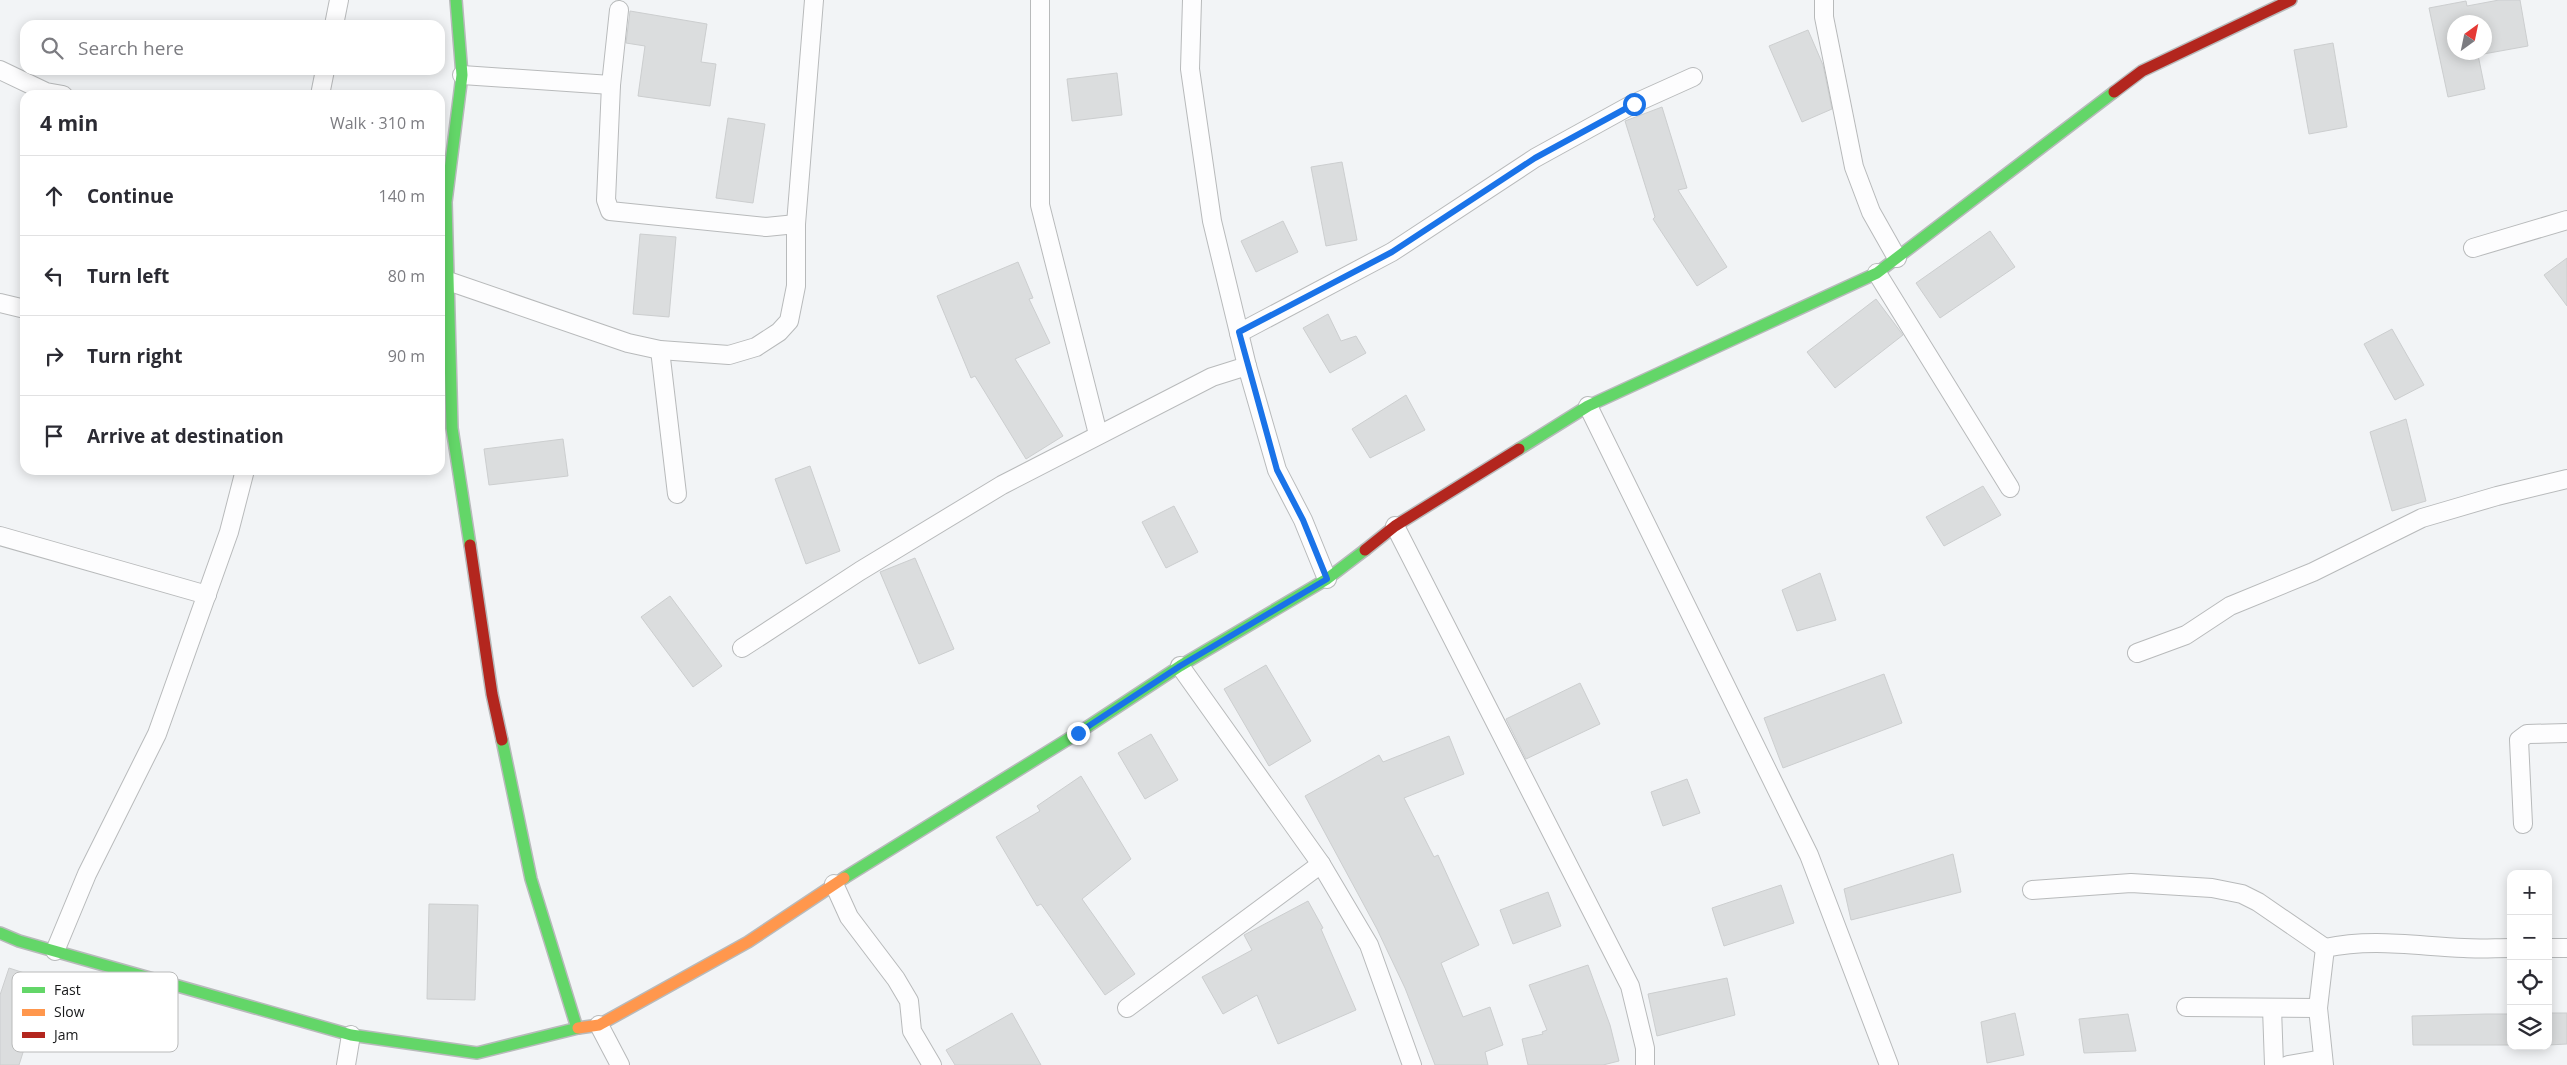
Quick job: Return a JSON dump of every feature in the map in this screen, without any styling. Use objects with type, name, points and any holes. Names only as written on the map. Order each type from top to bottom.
[{"type":"street","points":[[335,20],[339,0]]},
{"type":"street","points":[[456,0],[462,75],[446,202],[452,428],[492,694],[532,879],[577,1028]]},
{"type":"street","points":[[448,281],[628,343],[660,350],[729,355],[756,347],[779,332],[789,321],[793,308],[798,254],[796,224],[814,0]]},
{"type":"street","points":[[1040,0],[1040,205],[1098,434]]},
{"type":"street","points":[[1192,0],[1190,69],[1212,221],[1247,366],[1277,470],[1303,520],[1327,579]]},
{"type":"street","points":[[1824,0],[1824,17],[1854,167],[1871,212],[1897,258]]},
{"type":"street","points":[[178,985],[351,1035],[479,1059],[577,1028],[599,1025],[748,942],[834,884],[1078,733],[1180,666],[1327,579],[1395,526],[1588,406],[1877,273],[2142,71],[2291,0]]},
{"type":"street","points":[[619,10],[611,85],[606,200],[610,210],[766,227],[796,224]]},
{"type":"street","points":[[0,70],[42,90]]},
{"type":"street","points":[[321,90],[324,75]]},
{"type":"street","points":[[462,75],[611,85]]},
{"type":"street","points":[[1239,332],[1392,252],[1535,158],[1634,104],[1693,77]]},
{"type":"street","points":[[2473,248],[2567,220]]},
{"type":"street","points":[[1877,273],[2010,488]]},
{"type":"street","points":[[0,303],[20,307]]},
{"type":"street","points":[[660,350],[676,494]]},
{"type":"street","points":[[742,648],[860,571],[994,490],[1098,434],[1212,377],[1247,366]]},
{"type":"street","points":[[1588,406],[1809,855],[1889,1065]]},
{"type":"street","points":[[55,950],[86,874],[157,734],[229,532],[244,475]]},
{"type":"street","points":[[2137,652],[2186,635],[2230,606],[2313,572],[2422,518],[2497,496],[2567,480]]},
{"type":"street","points":[[1395,526],[1630,986],[1645,1048],[1645,1065]]},
{"type":"street","points":[[0,536],[207,595]]},
{"type":"street","points":[[1180,666],[1322,864],[1369,945],[1412,1065]]},
{"type":"street","points":[[2523,824],[2519,740],[2527,734],[2567,733]]},
{"type":"street","points":[[1126,1008],[1322,864]]},
{"type":"street","points":[[2032,890],[2131,883],[2212,888],[2242,894],[2258,902],[2325,948],[2351,942],[2390,942],[2465,948],[2507,948]]},
{"type":"street","points":[[834,884],[849,917],[896,979],[908,1001],[912,1031],[932,1065]]},
{"type":"street","points":[[0,933],[19,941],[132,972]]},
{"type":"street","points":[[2288,1065],[2323,1062],[2318,1008],[2325,948]]},
{"type":"street","points":[[2552,948],[2567,948]]},
{"type":"street","points":[[2186,1007],[2318,1008]]},
{"type":"street","points":[[2272,1008],[2274,1065]]},
{"type":"street","points":[[599,1025],[620,1065]]},
{"type":"street","points":[[346,1065],[351,1035]]},
{"type":"building","points":[[2499,0],[2520,0],[2528,46],[2492,52],[2492,15],[2447,15],[2447,60],[2479,60],[2485,89],[2448,97],[2429,8],[2466,1],[2467,6]]},
{"type":"building","points":[[630,11],[707,24],[701,62],[716,64],[710,106],[638,96],[645,46],[626,43]]},
{"type":"building","points":[[1808,30],[1823,65],[1832,109],[1802,122],[1769,46]]},
{"type":"building","points":[[2333,43],[2347,127],[2309,134],[2294,50]]},
{"type":"building","points":[[1117,73],[1122,115],[1072,121],[1067,79]]},
{"type":"building","points":[[1662,107],[1687,188],[1678,190],[1727,267],[1697,286],[1653,219],[1655,217],[1625,121]]},
{"type":"building","points":[[728,118],[765,124],[753,203],[716,198]]},
{"type":"building","points":[[1342,162],[1357,240],[1326,246],[1311,167]]},
{"type":"building","points":[[1283,221],[1298,252],[1256,272],[1241,241]]},
{"type":"building","points":[[1990,231],[2015,267],[1940,318],[1916,283]]},
{"type":"building","points":[[640,234],[676,237],[669,317],[633,314]]},
{"type":"building","points":[[2567,258],[2567,306],[2544,275]]},
{"type":"building","points":[[1018,262],[1033,298],[1029,299],[1050,343],[1015,359],[1063,436],[1026,459],[975,376],[971,378],[937,296]]},
{"type":"building","points":[[1876,299],[1903,335],[1835,388],[1807,352]]},
{"type":"building","points":[[1328,314],[1341,341],[1356,336],[1366,353],[1330,373],[1303,328]]},
{"type":"building","points":[[2392,329],[2424,385],[2395,400],[2364,344]]},
{"type":"building","points":[[1406,395],[1425,430],[1370,458],[1352,429]]},
{"type":"building","points":[[2406,419],[2426,501],[2392,511],[2370,432]]},
{"type":"building","points":[[563,439],[568,476],[489,485],[484,449]]},
{"type":"building","points":[[810,466],[840,551],[806,564],[775,479]]},
{"type":"building","points":[[1983,486],[2001,515],[1944,546],[1926,517]]},
{"type":"building","points":[[1174,506],[1198,552],[1166,568],[1142,522]]},
{"type":"building","points":[[915,558],[954,649],[919,664],[880,572]]},
{"type":"building","points":[[1820,573],[1836,620],[1797,631],[1782,590]]},
{"type":"building","points":[[670,596],[722,666],[693,687],[641,617]]},
{"type":"building","points":[[1266,665],[1311,741],[1269,766],[1224,689]]},
{"type":"building","points":[[1884,674],[1902,723],[1783,768],[1764,718]]},
{"type":"building","points":[[1580,683],[1600,724],[1526,759],[1506,719]]},
{"type":"building","points":[[1151,734],[1178,780],[1145,799],[1118,753]]},
{"type":"building","points":[[1449,736],[1464,774],[1404,798],[1434,857],[1438,855],[1479,945],[1441,963],[1463,1017],[1490,1007],[1503,1045],[1485,1052],[1488,1065],[1435,1065],[1405,988],[1377,929],[1305,796],[1379,755],[1383,762]]},
{"type":"building","points":[[1081,776],[1131,859],[1082,899],[1135,974],[1105,995],[1041,904],[1037,906],[996,837],[1040,811],[1037,806]]},
{"type":"building","points":[[1687,779],[1700,813],[1663,826],[1651,792]]},
{"type":"building","points":[[1953,854],[1961,892],[1851,920],[1844,889]]},
{"type":"building","points":[[1781,885],[1794,923],[1724,946],[1712,908]]},
{"type":"building","points":[[1548,892],[1561,926],[1513,944],[1500,910]]},
{"type":"building","points":[[1308,901],[1323,928],[1321,929],[1356,1010],[1278,1044],[1257,995],[1223,1014],[1202,977],[1252,950],[1244,935]]},
{"type":"building","points":[[429,904],[478,905],[475,1000],[427,999]]},
{"type":"building","points":[[1588,965],[1610,1025],[1619,1061],[1603,1065],[1528,1065],[1522,1039],[1543,1034],[1542,1032],[1547,1030],[1529,985]]},
{"type":"building","points":[[9,968],[21,972],[12,972],[12,1052],[23,1052],[19,1065],[0,1065],[0,995]]},
{"type":"building","points":[[1727,978],[1735,1015],[1657,1036],[1648,994]]},
{"type":"building","points":[[1012,1013],[1041,1065],[955,1065],[946,1050]]},
{"type":"building","points":[[2015,1013],[2024,1055],[1987,1063],[1981,1022]]},
{"type":"building","points":[[2552,1013],[2567,1013],[2567,1044],[2552,1045]]},
{"type":"building","points":[[2128,1014],[2136,1051],[2084,1053],[2079,1019]]},
{"type":"building","points":[[2507,1014],[2507,1045],[2413,1045],[2412,1016]]},
{"type":"traffic: fast","points":[[456,0],[462,75],[446,202],[452,428],[470,545]]},
{"type":"traffic: fast","points":[[1519,449],[1588,406],[1877,273],[2114,92]]},
{"type":"traffic: fast","points":[[844,878],[1078,733],[1180,666],[1327,579],[1365,550]]},
{"type":"traffic: fast","points":[[502,740],[531,879],[577,1028]]},
{"type":"traffic: fast","points":[[0,933],[19,941],[128,972]]},
{"type":"traffic: fast","points":[[178,986],[351,1035],[477,1053],[578,1028]]},
{"type":"traffic: slow","points":[[578,1028],[599,1025],[748,942],[844,878]]},
{"type":"traffic: jam","points":[[2114,92],[2142,71],[2291,0]]},
{"type":"traffic: jam","points":[[1365,550],[1395,526],[1519,449]]},
{"type":"traffic: jam","points":[[470,545],[492,694],[502,740]]},
{"type":"route","points":[[1078,733],[1180,666],[1327,579],[1303,520],[1277,470],[1239,332],[1392,252],[1535,158],[1634,104]]}]
